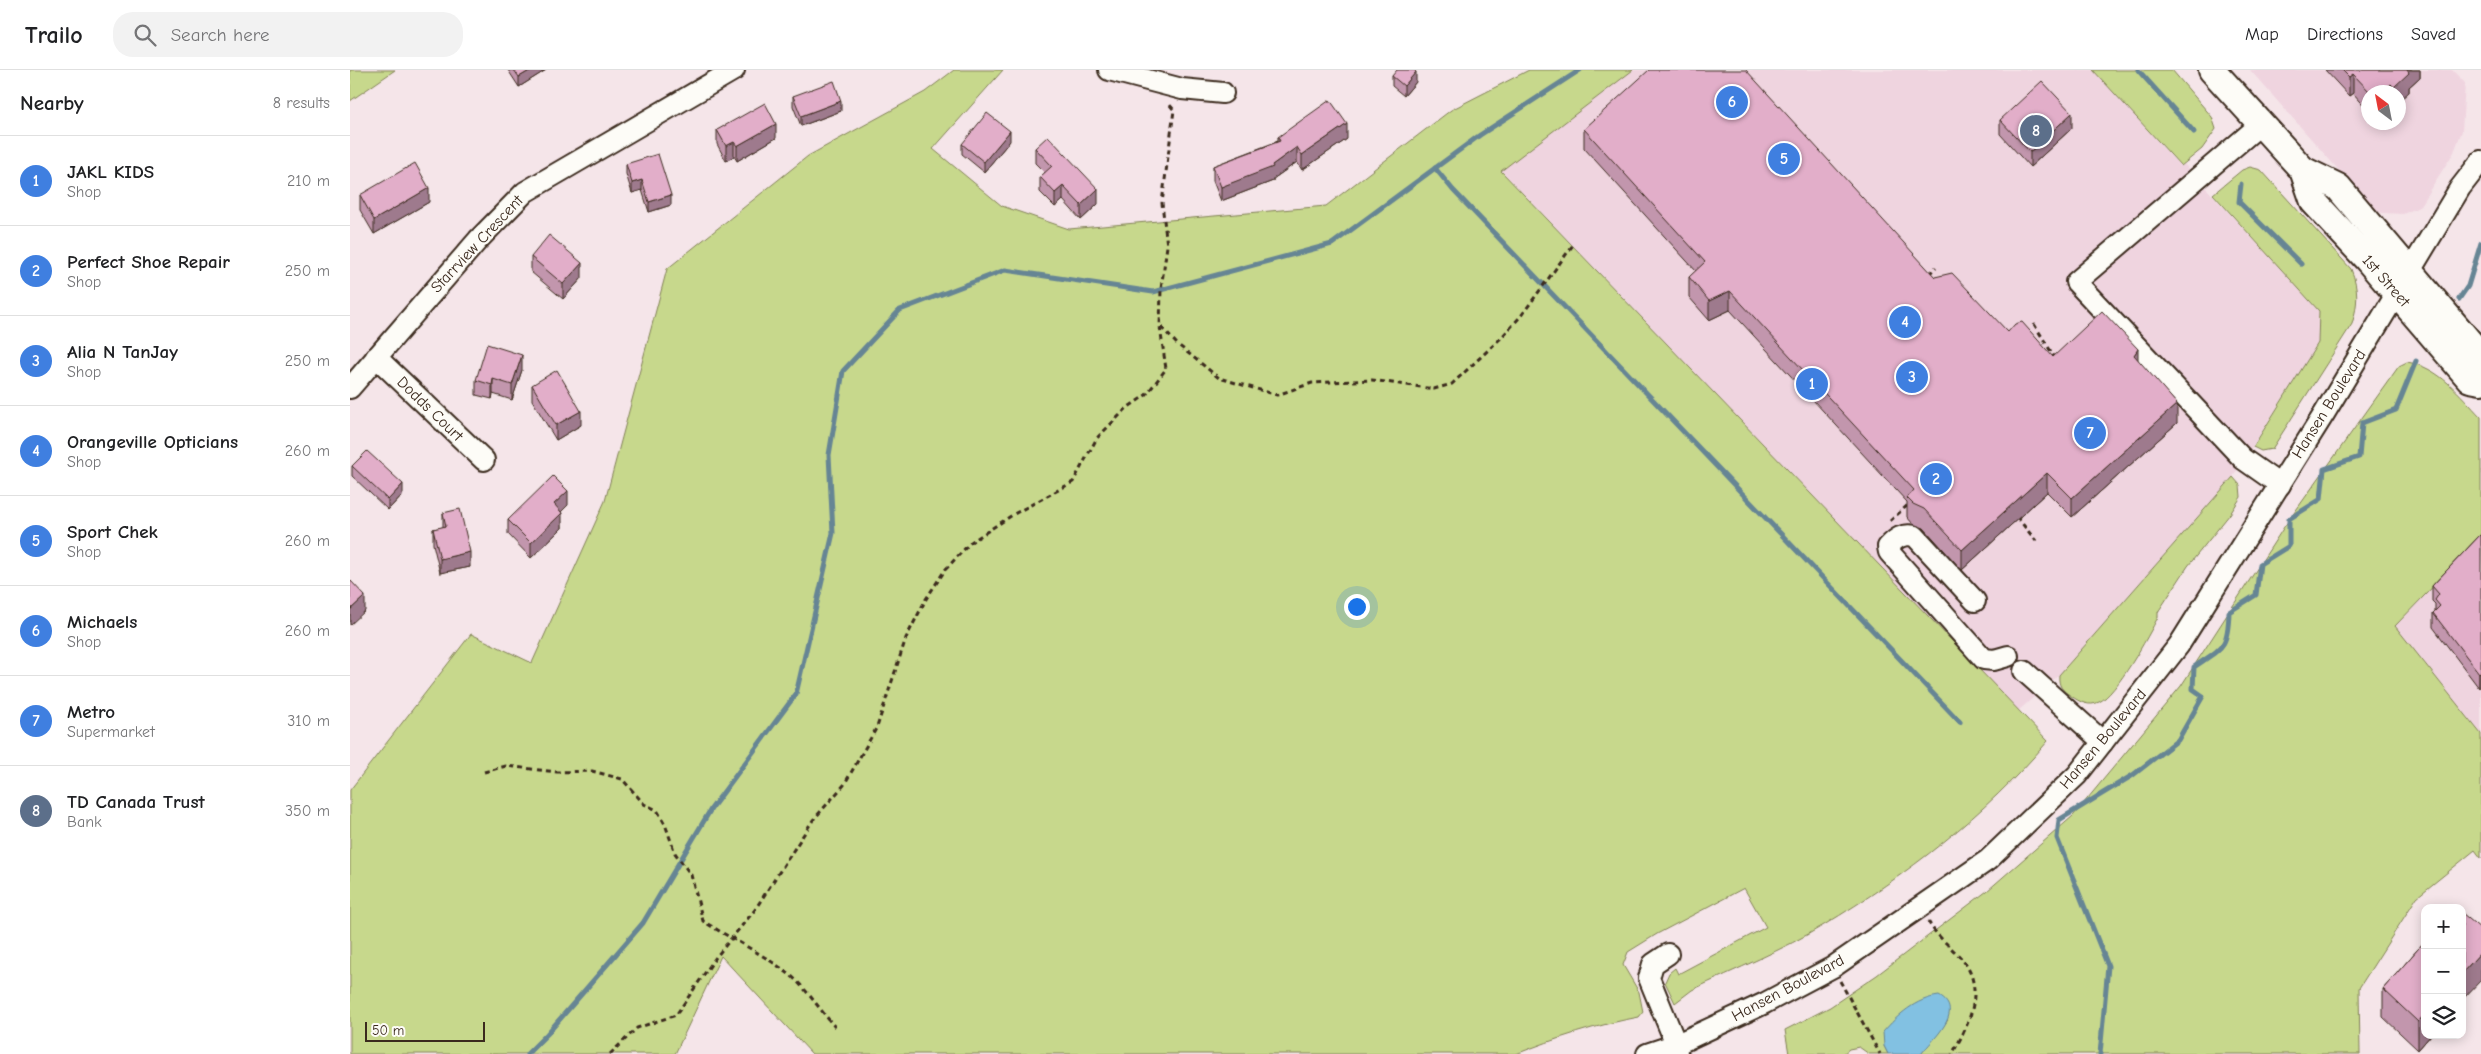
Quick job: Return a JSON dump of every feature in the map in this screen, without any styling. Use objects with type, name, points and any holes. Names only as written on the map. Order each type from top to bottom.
[{"type":"main road","name":"1st Street","points":[[2212,70],[2303,170],[2314,202],[2367,259],[2470,379],[2481,381]]},
{"type":"main road","name":"1st Street","points":[[2303,170],[2338,187],[2481,356]]},
{"type":"street","name":"Starrview Crescent","points":[[350,388],[478,240],[525,192],[734,70]]},
{"type":"street","points":[[1109,70],[1182,89],[1223,93]]},
{"type":"street","points":[[2262,123],[2201,178],[2076,282],[2243,459],[2280,485]]},
{"type":"street","name":"Hansen Boulevard","points":[[1647,1054],[1676,1049],[1833,967],[1988,860],[2076,775],[2179,645],[2280,485],[2460,188],[2481,161]]},
{"type":"street","name":"Dodds Court","points":[[376,357],[484,460]]},
{"type":"street","points":[[1974,601],[1915,536],[1906,534],[1895,539],[1888,547],[1889,552],[1984,659],[1994,660],[2008,656]]},
{"type":"street","points":[[2024,672],[2103,742]]},
{"type":"street","points":[[1668,954],[1653,964],[1649,978],[1676,1049]]},
{"type":"path","points":[[610,1054],[638,1028],[676,1015],[701,978],[754,911],[813,820],[844,785],[877,727],[906,638],[926,599],[945,570],[971,542],[1014,514],[1073,482],[1097,438],[1127,408],[1146,395],[1166,369],[1160,327],[1161,290],[1167,246],[1162,203],[1174,110]]},
{"type":"path","points":[[1160,327],[1177,344],[1219,378],[1277,396],[1312,383],[1372,380],[1434,390],[1452,384],[1500,339],[1521,316],[1573,245]]},
{"type":"path","points":[[1921,281],[1936,267]]},
{"type":"path","points":[[2034,324],[2057,360]]},
{"type":"path","points":[[1884,526],[1916,498]]},
{"type":"path","points":[[2012,511],[2036,541]]},
{"type":"path","points":[[484,772],[506,766],[557,772],[592,770],[622,779],[644,804],[657,810],[665,824],[675,853],[691,875],[703,921],[731,939],[756,951],[790,975],[835,1027]]},
{"type":"path","points":[[1921,906],[1932,928],[1962,960],[1971,974],[1976,991],[1966,1025],[1952,1054]]},
{"type":"path","points":[[1833,967],[1880,1054]]},
{"type":"shaded area","points":[[1633,70],[2093,70],[2180,166],[2184,164],[2319,311],[2318,343],[2233,477],[2059,675],[2018,711],[1501,170]]},
{"type":"shaded area","points":[[2250,70],[2452,70],[2465,83],[2462,131],[2454,152],[2419,207],[2403,214],[2375,211]]},
{"type":"shaded area","points":[[2481,537],[2481,734],[2395,626]]},
{"type":"green space","points":[[350,70],[395,70],[350,101]]},
{"type":"green space","points":[[954,70],[1003,70],[933,149],[1002,206],[1069,229],[1326,206],[1451,110],[1529,70],[1633,70],[1501,171],[2048,741],[1998,794],[1944,842],[1885,886],[1824,925],[1776,951],[1692,990],[1675,1003],[1665,982],[1669,973],[1675,968],[1678,974],[1766,927],[1744,888],[1657,934],[1628,952],[1623,965],[1639,992],[1643,1012],[1639,1017],[1577,1032],[1516,1054],[812,1054],[721,956],[675,1054],[350,1054],[350,790],[471,634],[532,663],[605,501],[667,269],[808,156],[925,92]]},
{"type":"green space","points":[[2093,70],[2172,70],[2212,117],[2216,129],[2202,149],[2181,166]]},
{"type":"green space","points":[[2250,167],[2261,170],[2351,269],[2357,296],[2352,324],[2272,449],[2261,451],[2253,447],[2318,343],[2319,311],[2213,194],[2242,170]]},
{"type":"green space","points":[[2407,362],[2419,365],[2439,376],[2457,391],[2481,417],[2481,537],[2395,626],[2481,734],[2481,858],[2475,850],[2417,897],[2359,988],[2360,1054],[1921,1054],[1948,1020],[1884,1046],[1888,1054],[1869,1054],[1859,1047],[1849,1049],[1843,1054],[1789,1054],[1785,1030],[1830,1007],[1877,975],[1987,891],[2073,816],[2181,686],[2284,527],[2399,366]]},
{"type":"green space","points":[[2233,477],[2240,485],[2241,497],[2230,514],[2188,566],[2158,612],[2158,617],[2123,677],[2106,697],[2099,702],[2088,704],[2068,694],[2060,685],[2059,675]]},
{"type":"water","points":[[1939,996],[1946,1002],[1949,1009],[1948,1017],[1945,1025],[1921,1054],[1888,1054],[1884,1046],[1883,1032],[1915,1004],[1922,1000]]},
{"type":"building","points":[[514,70],[531,70],[519,77]]},
{"type":"building","points":[[1397,70],[1414,70],[1416,72],[1404,86],[1392,76]]},
{"type":"building","points":[[1649,70],[1746,70],[1935,277],[1952,273],[2008,332],[2015,324],[2022,322],[2053,357],[2102,311],[2138,349],[2134,355],[2177,404],[2072,498],[2047,473],[1962,550],[1924,509],[1913,504],[1907,498],[1914,490],[1730,291],[1709,301],[1689,277],[1705,262],[1584,129]]},
{"type":"building","points":[[2342,70],[2407,70],[2409,73],[2396,85],[2363,85],[2353,74],[2349,77]]},
{"type":"building","points":[[834,81],[841,101],[801,116],[793,96]]},
{"type":"building","points":[[2042,81],[2072,113],[2030,152],[2000,120]]},
{"type":"building","points":[[1330,100],[1347,124],[1302,155],[1297,147],[1272,165],[1273,167],[1221,187],[1213,166],[1280,141],[1278,137]]},
{"type":"building","points":[[765,103],[776,124],[737,146],[734,142],[726,146],[717,130]]},
{"type":"building","points":[[987,113],[1010,131],[984,162],[962,144]]},
{"type":"building","points":[[1048,136],[1098,189],[1081,205],[1063,186],[1055,193],[1040,177],[1052,166],[1035,148]]},
{"type":"building","points":[[658,154],[671,195],[649,202],[642,180],[632,183],[626,164]]},
{"type":"building","points":[[415,163],[429,188],[374,220],[360,195]]},
{"type":"building","points":[[549,235],[582,263],[563,284],[531,257]]},
{"type":"building","points":[[487,344],[522,355],[512,385],[493,379],[492,385],[476,380]]},
{"type":"building","points":[[557,370],[581,411],[556,425],[532,385]]},
{"type":"building","points":[[367,451],[403,484],[388,500],[352,466]]},
{"type":"building","points":[[553,476],[568,491],[554,504],[562,513],[531,543],[508,520]]},
{"type":"building","points":[[460,509],[470,552],[440,559],[433,529],[446,526],[443,513]]},
{"type":"building","points":[[2481,534],[2481,671],[2479,673],[2433,613],[2440,606],[2435,600],[2439,594],[2432,586]]},
{"type":"building","points":[[350,580],[365,596],[350,610]]},
{"type":"building","points":[[2466,916],[2481,929],[2481,952],[2466,969]]},
{"type":"building","points":[[2421,946],[2421,1019],[2418,1022],[2383,989]]},
{"type":"waterway","points":[[527,1054],[547,1034],[643,923],[711,809],[796,694],[833,533],[829,455],[843,371],[900,310],[1005,270],[1153,292],[1332,244],[1480,135],[1580,70]]},
{"type":"waterway","points":[[2138,70],[2194,132]]},
{"type":"waterway","points":[[1435,168],[1453,190],[1960,722]]},
{"type":"waterway","points":[[2241,184],[2239,202],[2301,264]]},
{"type":"waterway","points":[[2459,299],[2468,286],[2481,243]]},
{"type":"waterway","points":[[2100,1054],[2108,966],[2057,838],[2059,820],[2133,775],[2178,740],[2203,696],[2193,689],[2194,667],[2222,646],[2227,633],[2229,612],[2256,595],[2260,564],[2289,546],[2289,519],[2321,499],[2324,469],[2359,457],[2362,423],[2396,410],[2416,361]]},
{"type":"place","name":"Michaels","points":[[1732,102]]},
{"type":"place","name":"TD Canada Trust","points":[[2036,131]]},
{"type":"place","name":"Sport Chek","points":[[1784,159]]},
{"type":"place","name":"Orangeville Opticians","points":[[1905,322]]},
{"type":"place","name":"Alia N TanJay","points":[[1912,377]]},
{"type":"place","name":"JAKL KIDS","points":[[1812,384]]},
{"type":"place","name":"Metro","points":[[2090,433]]},
{"type":"place","name":"Perfect Shoe Repair","points":[[1936,479]]}]
